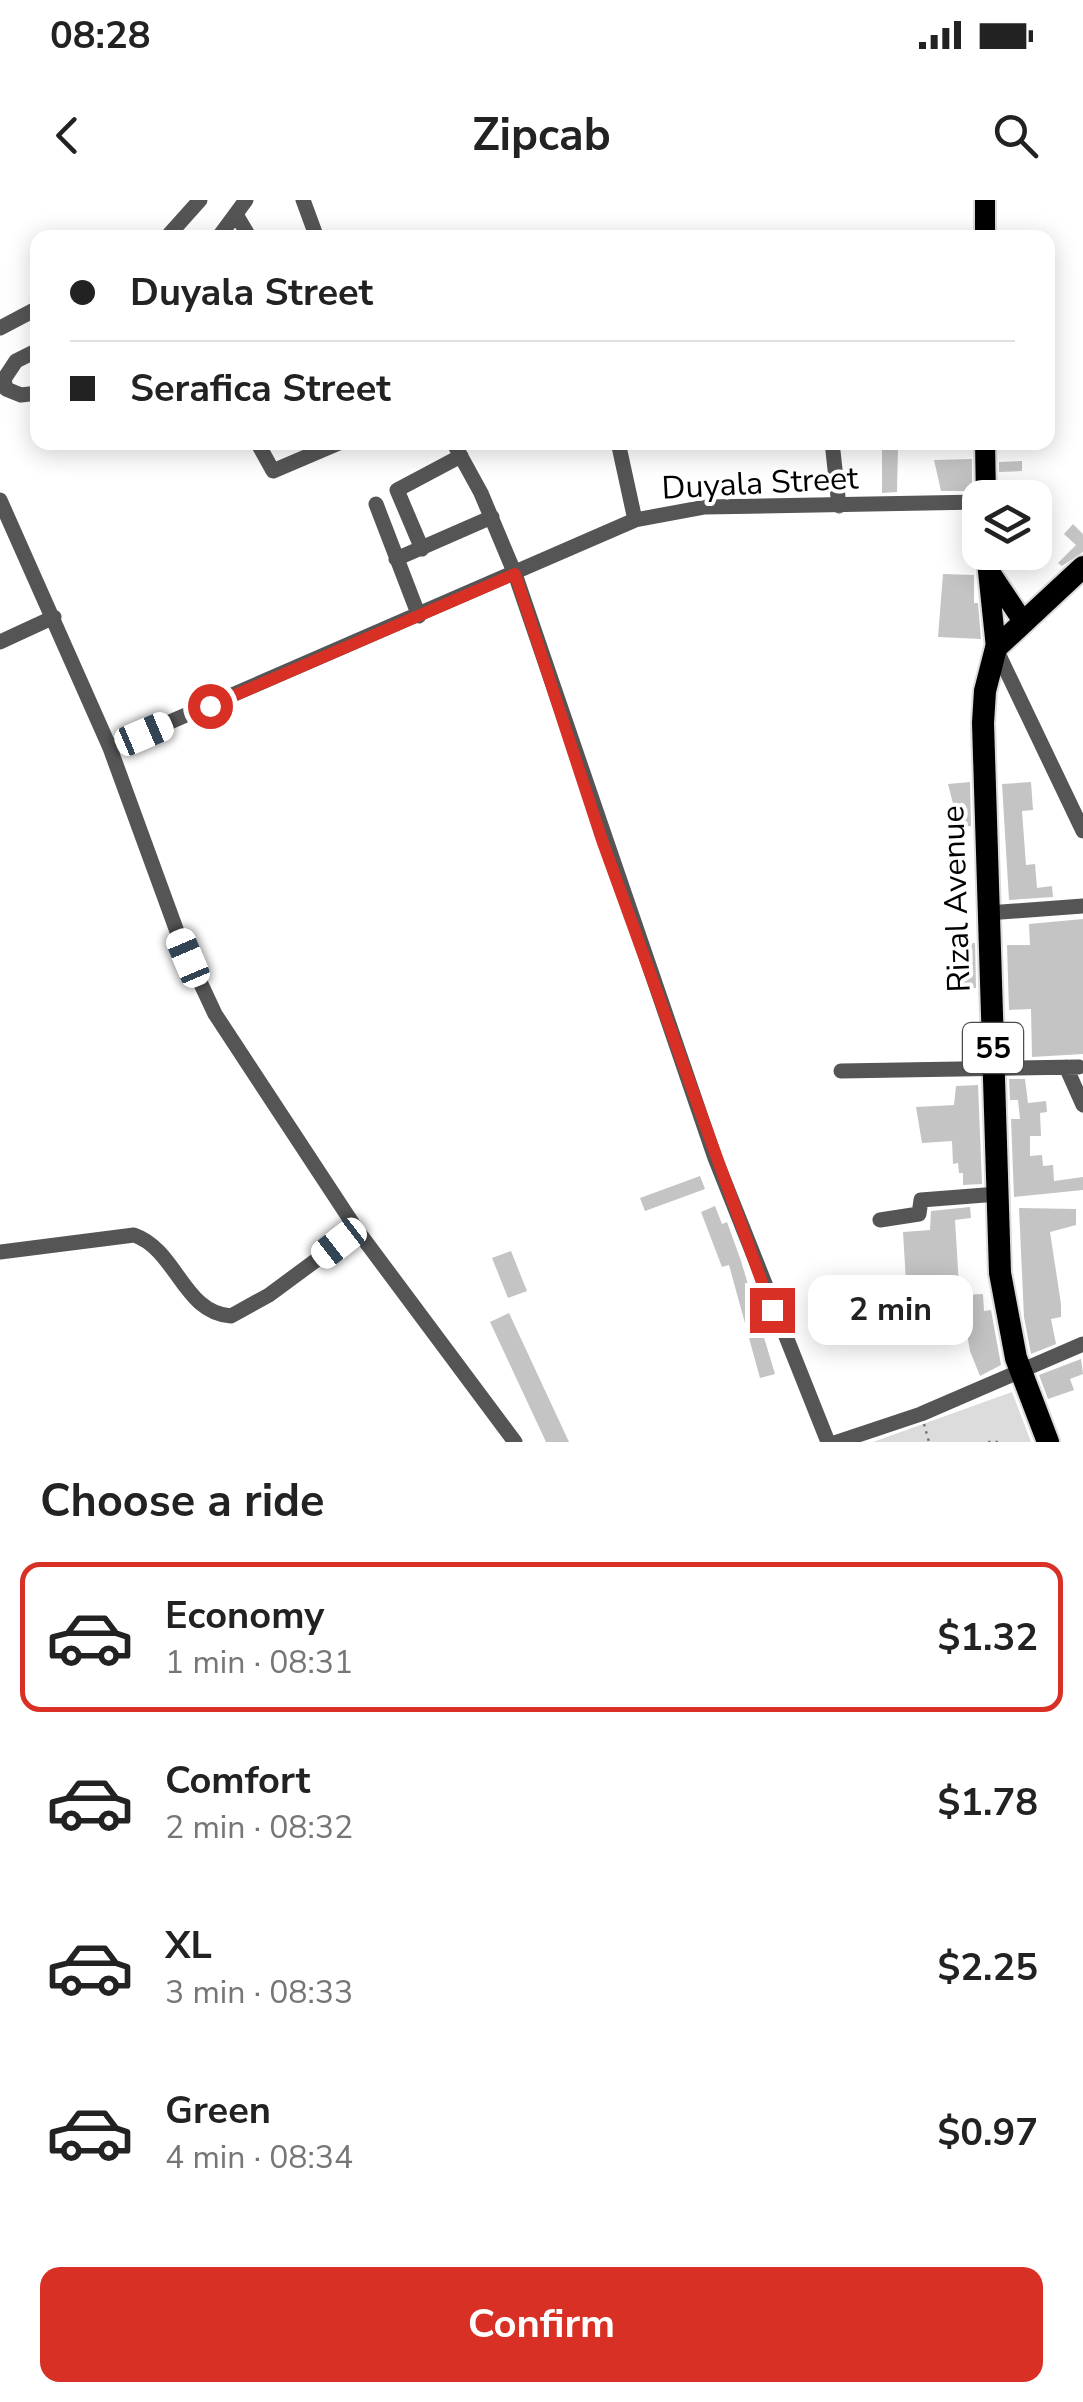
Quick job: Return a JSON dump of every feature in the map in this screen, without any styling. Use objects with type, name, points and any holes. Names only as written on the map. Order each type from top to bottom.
[{"type":"highway","points":[[996,648],[1083,567]]},
{"type":"highway","name":"Rizal Avenue","points":[[996,648],[984,723],[1002,1291],[1020,1373],[1048,1442]]},
{"type":"main road","points":[[985,200],[985,230]]},
{"type":"main road","points":[[984,480],[985,450]]},
{"type":"main road","points":[[987,570],[996,648]]},
{"type":"main road","points":[[991,570],[998,589],[1024,623]]},
{"type":"street","points":[[173,230],[199,200]]},
{"type":"street","points":[[225,230],[246,200]]},
{"type":"street","points":[[303,200],[314,230]]},
{"type":"street","points":[[238,216],[246,230]]},
{"type":"street","points":[[0,328],[30,312]]},
{"type":"street","points":[[30,355],[10,366],[3,390],[30,394]]},
{"type":"street","points":[[262,450],[273,470],[317,450]]},
{"type":"street","points":[[422,549],[397,490],[456,450]]},
{"type":"street","points":[[458,450],[492,517],[515,574],[715,1158],[828,1442]]},
{"type":"street","points":[[620,450],[634,520]]},
{"type":"street","points":[[833,450],[840,506]]},
{"type":"street","points":[[0,500],[110,748],[180,937],[215,1014],[356,1230],[516,1442]]},
{"type":"street","name":"Duyala Street","points":[[110,748],[634,520],[705,507],[962,501]]},
{"type":"street","points":[[376,504],[419,616]]},
{"type":"street","points":[[396,559],[492,517]]},
{"type":"street","points":[[0,642],[54,617]]},
{"type":"street","points":[[996,648],[1083,830]]},
{"type":"street","points":[[988,913],[1083,906]]},
{"type":"street","points":[[841,1071],[1073,1067],[1083,1105]]},
{"type":"street","points":[[880,1220],[909,1219],[918,1214],[921,1200],[998,1194]]},
{"type":"street","points":[[0,1252],[134,1235],[159,1250],[204,1310],[231,1316],[269,1295],[356,1230]]},
{"type":"street","points":[[837,1442],[921,1414],[1083,1344]]},
{"type":"path","points":[[921,1414],[930,1442]]},
{"type":"path","points":[[988,1442],[1001,1442]]},
{"type":"shaded area","points":[[1012,1392],[1031,1442],[873,1442]]},
{"type":"building","points":[[882,450],[898,450],[897,492],[882,493]]},
{"type":"building","points":[[972,459],[972,480],[962,480],[962,491],[941,491],[934,460]]},
{"type":"building","points":[[1022,461],[1022,471],[999,472],[999,462]]},
{"type":"building","points":[[1073,524],[1083,534],[1083,552],[1062,566],[1058,563],[1076,545],[1064,534]]},
{"type":"building","points":[[943,574],[974,575],[974,603],[978,603],[981,639],[938,637]]},
{"type":"building","points":[[970,782],[971,826],[959,827],[948,784]]},
{"type":"building","points":[[1031,782],[1033,810],[1022,811],[1026,865],[1035,864],[1037,888],[1052,886],[1053,897],[1009,900],[1002,784]]},
{"type":"building","points":[[1083,919],[1083,1054],[1032,1057],[1031,1009],[1009,1010],[1007,945],[1030,945],[1029,924]]},
{"type":"building","points":[[975,943],[976,988],[962,988],[959,944]]},
{"type":"building","points":[[1009,1079],[1025,1079],[1028,1103],[1046,1101],[1047,1112],[1040,1113],[1041,1136],[1030,1136],[1030,1156],[1042,1155],[1043,1166],[1053,1165],[1054,1181],[1083,1177],[1083,1190],[1014,1197],[1011,1119],[1020,1119],[1018,1100],[1010,1100]]},
{"type":"building","points":[[978,1085],[982,1184],[963,1185],[963,1173],[959,1173],[958,1163],[953,1164],[952,1141],[922,1143],[916,1107],[954,1105],[956,1086]]},
{"type":"building","points":[[700,1176],[705,1189],[645,1211],[640,1198]]},
{"type":"building","points":[[715,1206],[722,1224],[727,1222],[741,1261],[775,1374],[760,1378],[729,1265],[722,1267],[701,1212]]},
{"type":"building","points":[[970,1207],[971,1218],[955,1220],[960,1302],[938,1303],[936,1280],[906,1282],[903,1232],[930,1230],[931,1211]]},
{"type":"building","points":[[1019,1208],[1076,1209],[1076,1225],[1050,1232],[1061,1304],[1061,1317],[1051,1319],[1056,1344],[1031,1354],[1024,1317]]},
{"type":"building","points":[[511,1251],[527,1291],[508,1298],[492,1258]]},
{"type":"building","points":[[983,1294],[984,1311],[991,1310],[1001,1365],[980,1376],[970,1351],[960,1295]]},
{"type":"building","points":[[509,1313],[569,1442],[546,1442],[490,1322]]},
{"type":"building","points":[[1081,1359],[1083,1374],[1070,1379],[1074,1390],[1048,1399],[1039,1375]]},
{"type":"route","points":[[210,706],[515,574],[602,840],[772,1310]]}]
